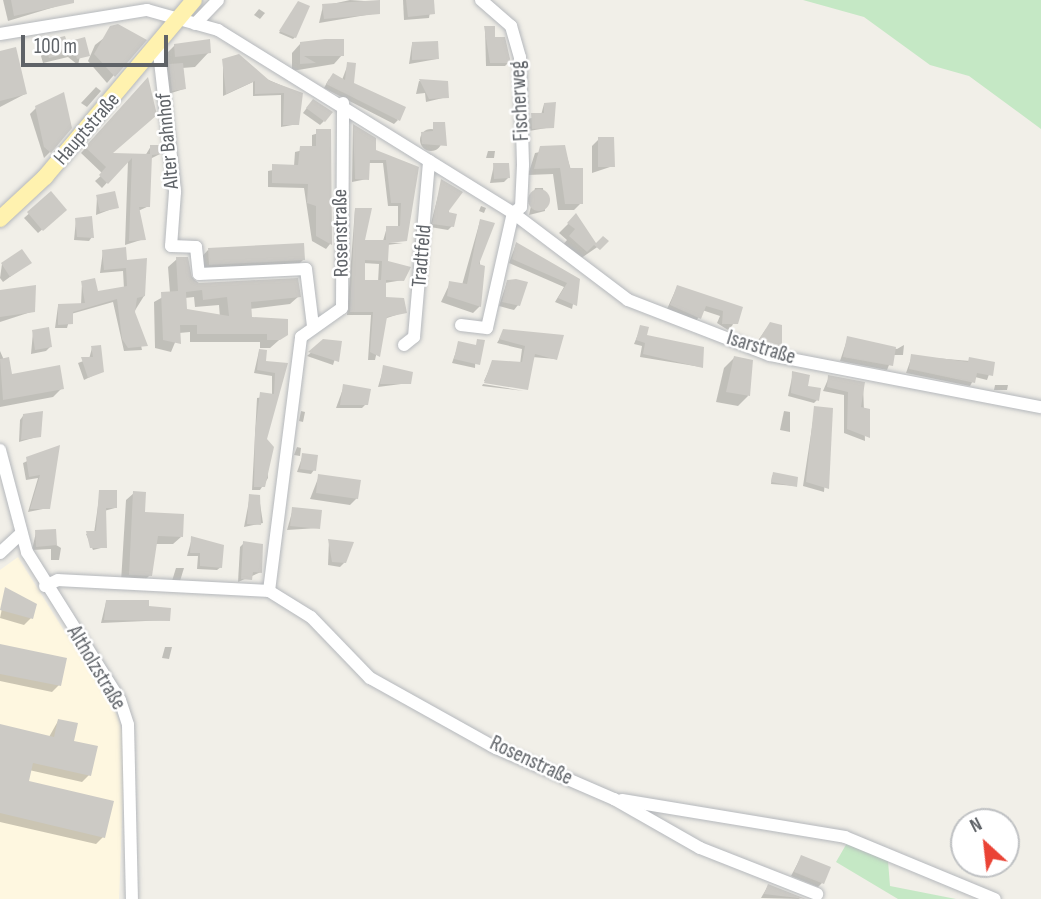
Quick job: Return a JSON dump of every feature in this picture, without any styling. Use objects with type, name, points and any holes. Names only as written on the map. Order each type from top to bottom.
[{"type":"main road","name":"Hauptstraße","points":[[0,219],[45,177],[158,44],[188,21],[194,0]]},
{"type":"street","points":[[188,21],[218,0]]},
{"type":"street","name":"Fischerweg","points":[[481,0],[511,26],[520,58],[523,165],[521,207],[513,213]]},
{"type":"street","name":"Isarstraße","points":[[0,34],[111,11],[161,10],[249,44],[513,213],[628,300],[770,355],[1041,407]]},
{"type":"street","name":"Alter Bahnhof","points":[[158,44],[175,192],[171,246],[196,247],[199,274],[306,269],[313,326]]},
{"type":"street","name":"Rosenstraße","points":[[269,591],[298,350],[313,326],[342,308],[343,103]]},
{"type":"street","name":"Tradtfeld","points":[[404,345],[414,337],[429,161]]},
{"type":"street","points":[[461,325],[486,328],[513,213]]},
{"type":"street","name":"Altholzstraße","points":[[0,450],[19,535],[46,586],[120,700],[128,725],[132,899]]},
{"type":"street","points":[[0,553],[19,535]]},
{"type":"street","name":"Rosenstraße","points":[[46,586],[58,580],[269,591],[311,617],[370,678],[496,748],[614,799],[700,848],[817,894]]},
{"type":"street","points":[[614,799],[845,836],[995,899]]},
{"type":"shaded area","points":[[18,557],[117,715],[125,741],[119,899],[0,899],[0,570]]},
{"type":"green space","points":[[803,0],[1041,0],[1041,129],[969,76],[930,65],[864,17]]},
{"type":"green space","points":[[847,843],[888,861],[890,886],[956,899],[898,899],[836,862]]},
{"type":"building","points":[[11,0],[74,0],[74,3],[14,16]]},
{"type":"building","points":[[380,0],[380,14],[324,19],[322,4]]},
{"type":"building","points":[[406,0],[434,0],[435,14],[408,17]]},
{"type":"building","points":[[298,1],[310,6],[296,38],[279,31]]},
{"type":"building","points":[[118,24],[147,40],[115,77],[94,54],[110,26]]},
{"type":"building","points":[[484,26],[495,26],[495,37],[505,37],[511,63],[490,63]]},
{"type":"building","points":[[65,36],[67,42],[85,37],[90,56],[77,59],[75,52],[49,58],[44,41]]},
{"type":"building","points":[[210,39],[211,53],[175,57],[174,44]]},
{"type":"building","points":[[344,39],[344,56],[304,56],[316,63],[300,64],[300,42]]},
{"type":"building","points":[[438,41],[439,59],[412,60],[412,42]]},
{"type":"building","points":[[16,47],[27,94],[0,101],[0,51]]},
{"type":"building","points":[[239,54],[270,81],[303,93],[299,125],[283,125],[284,93],[255,94],[255,81],[226,94],[222,59]]},
{"type":"building","points":[[347,62],[356,63],[354,83],[406,107],[400,121],[326,84],[333,73],[345,80]]},
{"type":"building","points":[[183,63],[186,89],[172,91],[169,64]]},
{"type":"building","points":[[148,77],[157,115],[113,153],[150,154],[150,145],[161,145],[162,154],[152,155],[150,207],[139,207],[146,240],[129,241],[132,158],[108,184],[99,175],[106,167],[85,147]]},
{"type":"building","points":[[419,79],[448,81],[449,98],[429,99]]},
{"type":"building","points":[[64,92],[72,128],[51,153],[44,147],[35,106]]},
{"type":"building","points":[[313,99],[333,112],[325,122],[306,108]]},
{"type":"building","points":[[556,102],[554,128],[532,129],[531,113],[544,113],[544,103]]},
{"type":"building","points":[[433,122],[445,122],[447,146],[422,144],[421,132],[433,131]]},
{"type":"building","points":[[353,124],[376,138],[376,150],[419,167],[407,241],[389,243],[388,261],[411,267],[404,281],[386,280],[386,297],[404,298],[407,313],[387,317],[380,357],[370,352],[373,312],[350,312],[355,208],[372,208],[365,240],[386,240],[386,226],[400,226],[401,203],[391,203],[386,160],[370,160],[369,180],[355,179]],"holes":[[[365,260],[382,261],[381,280],[365,280]]]},
{"type":"building","points":[[316,129],[331,129],[332,245],[316,236],[316,206],[307,203],[308,184],[272,183],[272,164],[298,165],[300,146],[316,146]]},
{"type":"building","points":[[598,137],[614,137],[615,167],[598,167]]},
{"type":"building","points":[[565,145],[570,168],[583,168],[583,204],[565,204],[560,168],[534,169],[540,146]]},
{"type":"building","points":[[493,163],[509,163],[510,178],[494,179]]},
{"type":"building","points":[[441,179],[463,192],[448,212],[457,214],[454,227],[432,224]]},
{"type":"building","points":[[539,189],[547,192],[550,200],[547,208],[539,211],[531,208],[528,200],[531,192]]},
{"type":"building","points":[[51,191],[67,210],[43,231],[27,212]]},
{"type":"building","points":[[115,191],[119,208],[100,212],[96,195]]},
{"type":"building","points":[[576,213],[596,243],[603,236],[609,241],[600,250],[594,245],[587,252],[569,236],[575,229],[567,223]]},
{"type":"building","points":[[92,216],[94,238],[77,237],[75,218]]},
{"type":"building","points":[[480,219],[495,223],[479,264],[485,266],[481,307],[447,296],[449,281],[467,284]]},
{"type":"building","points":[[516,242],[580,279],[577,306],[558,298],[567,283],[512,259]]},
{"type":"building","points":[[304,243],[305,260],[209,265],[208,248]]},
{"type":"building","points":[[126,247],[127,260],[147,258],[145,296],[137,298],[135,312],[148,346],[128,348],[122,339],[117,299],[73,312],[73,324],[58,325],[58,304],[85,303],[81,281],[95,278],[98,291],[127,286],[126,268],[104,270],[102,250]]},
{"type":"building","points":[[22,249],[32,263],[10,277],[1,263]]},
{"type":"building","points":[[176,257],[188,257],[192,278],[199,283],[298,278],[301,297],[251,302],[252,317],[288,319],[288,335],[280,340],[267,340],[267,334],[197,334],[197,325],[180,325],[181,344],[163,340],[161,292],[178,291]],"holes":[[[202,290],[203,300],[227,297],[229,316],[187,309],[186,292]]]},
{"type":"building","points":[[507,280],[528,282],[520,306],[502,302]]},
{"type":"building","points":[[36,285],[35,312],[0,317],[0,290]]},
{"type":"building","points":[[677,285],[743,307],[738,324],[722,324],[723,311],[706,306],[701,319],[670,305]]},
{"type":"building","points":[[770,322],[782,325],[782,348],[758,341]]},
{"type":"building","points":[[640,325],[649,327],[647,335],[704,347],[703,368],[643,354],[645,343],[636,340]]},
{"type":"building","points":[[49,327],[52,347],[35,350],[32,330]]},
{"type":"building","points":[[503,329],[564,335],[557,360],[535,354],[528,390],[484,383],[492,360],[522,362],[525,346],[499,339]]},
{"type":"building","points":[[847,336],[896,347],[893,366],[843,357]]},
{"type":"building","points":[[323,339],[342,341],[339,362],[308,352]]},
{"type":"building","points":[[477,339],[485,340],[480,365],[454,359],[458,341],[476,345]]},
{"type":"building","points":[[101,345],[104,372],[88,378],[81,357],[93,357],[91,346]]},
{"type":"building","points":[[259,349],[267,350],[266,361],[288,363],[267,439],[274,447],[265,487],[254,487],[255,432],[260,392],[274,394],[275,373],[257,370]]},
{"type":"building","points":[[911,354],[968,362],[969,357],[995,362],[993,376],[977,373],[975,383],[909,369]]},
{"type":"building","points":[[734,356],[753,360],[750,396],[726,392]]},
{"type":"building","points":[[9,357],[12,374],[60,365],[64,389],[3,400],[0,359]]},
{"type":"building","points":[[383,365],[413,372],[411,384],[380,384]]},
{"type":"building","points":[[792,371],[810,375],[808,386],[821,388],[819,401],[791,393]]},
{"type":"building","points":[[828,375],[865,382],[861,407],[870,409],[870,438],[847,429],[848,392],[827,387]]},
{"type":"building","points":[[343,384],[371,389],[368,405],[340,405]]},
{"type":"building","points":[[814,406],[833,408],[829,489],[806,482]]},
{"type":"building","points":[[43,411],[41,437],[21,440],[23,414]]},
{"type":"building","points":[[60,445],[50,509],[30,509],[40,475],[29,477],[26,457]]},
{"type":"building","points":[[302,453],[318,455],[316,471],[300,469]]},
{"type":"building","points":[[773,472],[798,477],[797,487],[771,482]]},
{"type":"building","points":[[318,474],[361,480],[358,499],[316,493]]},
{"type":"building","points":[[99,490],[117,490],[117,508],[106,508],[107,548],[90,548],[86,531],[96,531]]},
{"type":"building","points":[[133,491],[146,492],[145,512],[184,514],[183,537],[158,536],[152,576],[129,575]]},
{"type":"building","points":[[249,494],[260,495],[261,525],[247,524]]},
{"type":"building","points":[[292,507],[322,510],[320,529],[290,526]]},
{"type":"building","points":[[56,529],[57,545],[36,547],[35,530]]},
{"type":"building","points":[[191,536],[224,545],[222,568],[200,566],[200,553],[190,553]]},
{"type":"building","points":[[328,539],[354,542],[346,563],[332,562]]},
{"type":"building","points":[[243,541],[263,544],[262,573],[253,572],[252,580],[241,579]]},
{"type":"building","points":[[5,587],[37,604],[33,619],[0,610]]},
{"type":"building","points":[[106,600],[149,600],[149,606],[171,608],[170,621],[104,620]]},
{"type":"building","points":[[0,644],[67,658],[61,686],[0,674]]},
{"type":"building","points":[[58,719],[78,723],[74,741],[98,746],[91,776],[33,763],[29,781],[114,801],[105,838],[0,813],[0,724],[54,737]]},
{"type":"building","points":[[801,855],[831,867],[824,884],[794,872]]},
{"type":"building","points":[[768,884],[806,899],[764,894]]}]
